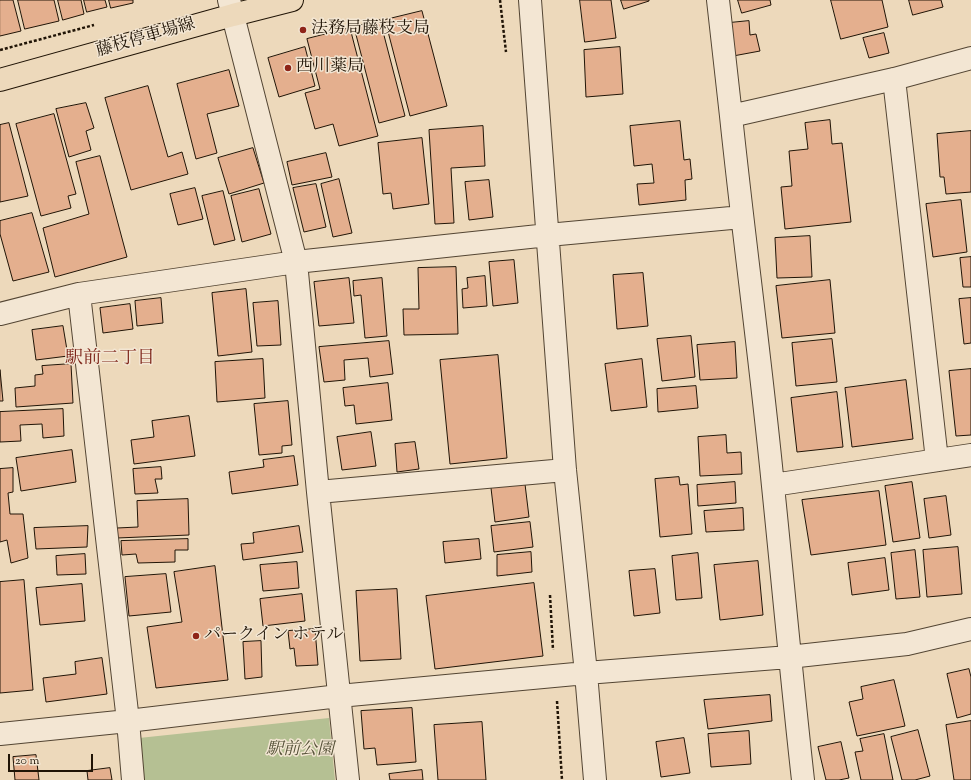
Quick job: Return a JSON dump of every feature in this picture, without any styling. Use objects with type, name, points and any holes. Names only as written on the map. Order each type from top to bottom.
[{"type":"main road","name":"藤枝停車場線","points":[[0,80],[231,8],[292,0]]},
{"type":"street","points":[[530,0],[565,470],[586,673],[595,780]]},
{"type":"street","points":[[718,0],[773,485],[789,657],[803,780]]},
{"type":"street","points":[[231,8],[296,262],[348,780]]},
{"type":"street","points":[[732,116],[894,78],[971,58]]},
{"type":"street","points":[[894,78],[937,460]]},
{"type":"street","points":[[0,314],[79,294],[296,262],[548,235],[742,217]]},
{"type":"street","points":[[79,294],[128,721],[133,780]]},
{"type":"street","points":[[773,485],[971,455]]},
{"type":"street","points":[[318,492],[565,470]]},
{"type":"street","points":[[0,734],[128,721],[339,696],[586,673],[789,657],[907,644],[971,629]]},
{"type":"green space","name":"駅前公園","points":[[329,718],[335,780],[144,780],[139,738]]},
{"type":"building","points":[[0,0],[13,0],[21,31],[0,36]]},
{"type":"building","points":[[18,0],[54,0],[59,21],[25,29]]},
{"type":"building","points":[[58,0],[81,0],[84,14],[63,20]]},
{"type":"building","points":[[84,0],[105,0],[107,7],[87,12]]},
{"type":"building","points":[[109,0],[133,0],[133,3],[111,8]]},
{"type":"building","points":[[580,0],[611,0],[616,38],[585,42]]},
{"type":"building","points":[[621,0],[649,0],[649,1],[624,9]]},
{"type":"building","points":[[738,0],[770,0],[771,5],[742,13]]},
{"type":"building","points":[[831,0],[882,0],[888,27],[841,39]]},
{"type":"building","points":[[909,0],[941,0],[943,7],[913,15]]},
{"type":"building","points":[[422,11],[447,106],[410,116],[385,20]]},
{"type":"building","points":[[380,20],[405,116],[379,123],[354,27]]},
{"type":"building","points":[[749,21],[750,35],[756,34],[760,51],[733,56],[729,23]]},
{"type":"building","points":[[350,28],[378,136],[339,146],[333,124],[315,129],[305,93],[320,89],[307,39]]},
{"type":"building","points":[[884,33],[889,53],[869,58],[863,38]]},
{"type":"building","points":[[305,47],[315,86],[279,97],[268,58]]},
{"type":"building","points":[[620,47],[623,94],[586,97],[584,50]]},
{"type":"building","points":[[229,70],[239,106],[207,114],[217,153],[196,159],[177,84]]},
{"type":"building","points":[[148,86],[168,157],[182,152],[188,174],[131,190],[105,98]]},
{"type":"building","points":[[86,103],[94,128],[86,131],[91,150],[69,157],[56,109]]},
{"type":"building","points":[[54,114],[76,194],[68,196],[71,208],[41,216],[16,124]]},
{"type":"building","points":[[830,120],[832,144],[842,143],[851,222],[785,229],[781,187],[792,186],[789,151],[808,149],[805,123]]},
{"type":"building","points":[[680,121],[684,160],[690,159],[692,179],[685,180],[686,200],[639,205],[637,184],[654,183],[652,164],[634,166],[630,126]]},
{"type":"building","points":[[9,123],[28,196],[0,202],[0,125]]},
{"type":"building","points":[[483,126],[485,166],[451,168],[454,223],[435,224],[429,130]]},
{"type":"building","points":[[971,131],[971,192],[946,194],[944,177],[940,177],[937,134]]},
{"type":"building","points":[[422,138],[429,204],[393,209],[391,193],[383,194],[378,143]]},
{"type":"building","points":[[253,148],[264,183],[229,194],[218,158]]},
{"type":"building","points":[[326,153],[332,177],[292,185],[287,162]]},
{"type":"building","points":[[100,156],[127,257],[55,277],[43,228],[89,214],[76,162]]},
{"type":"building","points":[[339,179],[352,233],[333,237],[321,184]]},
{"type":"building","points":[[489,180],[493,217],[469,220],[465,182]]},
{"type":"building","points":[[316,184],[326,227],[304,232],[293,188]]},
{"type":"building","points":[[195,188],[203,219],[178,225],[170,194]]},
{"type":"building","points":[[259,189],[271,234],[242,242],[231,196]]},
{"type":"building","points":[[223,191],[235,240],[214,245],[202,196]]},
{"type":"building","points":[[961,200],[967,252],[933,257],[926,204]]},
{"type":"building","points":[[32,213],[49,272],[13,281],[0,234],[0,221]]},
{"type":"building","points":[[810,236],[812,277],[777,278],[775,238]]},
{"type":"building","points":[[971,257],[971,287],[963,287],[960,258]]},
{"type":"building","points":[[514,260],[518,303],[493,306],[489,262]]},
{"type":"building","points":[[456,267],[458,334],[404,335],[403,309],[419,309],[418,268]]},
{"type":"building","points":[[643,273],[648,326],[617,329],[613,275]]},
{"type":"building","points":[[485,276],[487,306],[463,308],[462,289],[468,288],[467,278]]},
{"type":"building","points":[[349,278],[354,323],[319,326],[314,282]]},
{"type":"building","points":[[382,278],[387,336],[365,338],[361,295],[354,296],[353,281]]},
{"type":"building","points":[[830,280],[835,333],[782,338],[776,286]]},
{"type":"building","points":[[246,289],[252,352],[218,356],[212,293]]},
{"type":"building","points":[[161,298],[163,323],[137,326],[135,301]]},
{"type":"building","points":[[971,298],[971,343],[964,344],[959,299]]},
{"type":"building","points":[[278,301],[281,345],[257,346],[253,303]]},
{"type":"building","points":[[130,304],[133,329],[103,333],[100,308]]},
{"type":"building","points":[[63,326],[68,356],[36,360],[32,330]]},
{"type":"building","points":[[691,336],[695,377],[662,381],[657,339]]},
{"type":"building","points":[[832,339],[837,382],[796,386],[792,343]]},
{"type":"building","points":[[389,341],[393,374],[370,377],[368,358],[344,360],[345,380],[324,382],[319,347]]},
{"type":"building","points":[[735,342],[737,378],[700,380],[697,345]]},
{"type":"building","points":[[498,355],[507,458],[450,464],[440,360]]},
{"type":"building","points":[[263,359],[265,398],[217,402],[215,362]]},
{"type":"building","points":[[642,359],[647,407],[611,411],[605,364]]},
{"type":"building","points":[[71,364],[73,403],[16,407],[15,388],[35,386],[35,375],[43,374],[42,366]]},
{"type":"building","points":[[971,369],[971,435],[956,436],[949,371]]},
{"type":"building","points":[[0,370],[3,401],[0,401]]},
{"type":"building","points":[[906,380],[913,439],[852,447],[845,388]]},
{"type":"building","points":[[388,383],[392,420],[356,424],[354,405],[345,406],[343,388]]},
{"type":"building","points":[[696,386],[698,408],[658,412],[657,389]]},
{"type":"building","points":[[837,392],[843,447],[797,452],[791,398]]},
{"type":"building","points":[[288,401],[292,445],[282,446],[282,453],[259,455],[254,404]]},
{"type":"building","points":[[63,409],[64,436],[43,438],[42,424],[20,425],[21,441],[0,442],[0,412]]},
{"type":"building","points":[[189,416],[195,456],[134,464],[131,440],[154,437],[152,421]]},
{"type":"building","points":[[371,432],[376,466],[342,470],[337,437]]},
{"type":"building","points":[[726,435],[727,453],[741,452],[742,474],[700,476],[698,437]]},
{"type":"building","points":[[415,442],[419,469],[397,472],[395,444]]},
{"type":"building","points":[[72,450],[76,482],[21,491],[16,458]]},
{"type":"building","points":[[294,456],[298,485],[232,494],[229,472],[264,467],[263,460]]},
{"type":"building","points":[[161,467],[162,479],[155,479],[158,493],[135,494],[133,469]]},
{"type":"building","points":[[13,468],[13,492],[8,493],[10,514],[23,514],[28,558],[11,563],[7,540],[0,542],[0,469]]},
{"type":"building","points":[[679,477],[680,485],[688,484],[692,534],[660,537],[655,479]]},
{"type":"building","points":[[735,482],[736,503],[698,506],[697,485]]},
{"type":"building","points":[[912,482],[920,538],[893,542],[885,486]]},
{"type":"building","points":[[525,484],[529,517],[495,522],[491,488]]},
{"type":"building","points":[[879,491],[886,545],[811,555],[802,500]]},
{"type":"building","points":[[946,496],[951,535],[929,538],[924,499]]},
{"type":"building","points":[[188,499],[189,535],[117,538],[117,528],[138,527],[137,501]]},
{"type":"building","points":[[743,508],[744,530],[706,532],[704,511]]},
{"type":"building","points":[[530,522],[533,547],[494,552],[491,526]]},
{"type":"building","points":[[88,526],[87,547],[36,549],[34,528]]},
{"type":"building","points":[[299,526],[303,552],[243,560],[241,544],[254,543],[253,533]]},
{"type":"building","points":[[188,539],[188,550],[175,550],[175,562],[138,563],[136,554],[122,555],[121,541]]},
{"type":"building","points":[[479,539],[481,559],[445,563],[443,542]]},
{"type":"building","points":[[958,547],[962,594],[927,597],[923,550]]},
{"type":"building","points":[[915,550],[920,597],[896,599],[891,553]]},
{"type":"building","points":[[531,552],[532,572],[497,576],[497,555]]},
{"type":"building","points":[[698,553],[702,598],[676,600],[672,556]]},
{"type":"building","points":[[85,554],[86,574],[57,575],[56,556]]},
{"type":"building","points":[[885,558],[889,590],[852,595],[848,563]]},
{"type":"building","points":[[758,561],[763,615],[720,620],[714,565]]},
{"type":"building","points":[[297,562],[299,588],[263,591],[260,565]]},
{"type":"building","points":[[215,566],[228,680],[156,688],[147,627],[182,622],[174,572]]},
{"type":"building","points":[[655,569],[660,613],[634,616],[629,571]]},
{"type":"building","points":[[166,574],[171,612],[129,616],[125,577]]},
{"type":"building","points":[[24,580],[33,690],[0,693],[0,582]]},
{"type":"building","points":[[534,583],[543,656],[435,669],[426,596]]},
{"type":"building","points":[[82,584],[85,621],[40,625],[36,588]]},
{"type":"building","points":[[397,589],[401,659],[360,661],[356,591]]},
{"type":"building","points":[[302,594],[305,621],[263,626],[260,599]]},
{"type":"building","points":[[315,629],[318,665],[296,666],[294,648],[290,649],[288,631]]},
{"type":"building","points":[[261,641],[262,677],[245,679],[243,642]]},
{"type":"building","points":[[102,658],[107,694],[46,702],[43,678],[76,674],[75,662]]},
{"type":"building","points":[[969,669],[971,677],[971,714],[957,718],[947,674]]},
{"type":"building","points":[[894,680],[905,726],[857,736],[849,702],[863,699],[861,687]]},
{"type":"building","points":[[770,695],[772,721],[708,729],[704,700]]},
{"type":"building","points":[[412,708],[416,762],[377,765],[375,748],[364,749],[361,711]]},
{"type":"building","points":[[971,721],[971,780],[954,780],[946,725]]},
{"type":"building","points":[[482,722],[486,780],[438,780],[434,725]]},
{"type":"building","points":[[918,730],[930,776],[915,780],[902,780],[891,737]]},
{"type":"building","points":[[749,731],[751,764],[711,767],[708,734]]},
{"type":"building","points":[[884,734],[893,780],[861,780],[855,752],[863,751],[860,739]]},
{"type":"building","points":[[684,738],[690,773],[661,777],[656,742]]},
{"type":"building","points":[[841,742],[849,778],[826,780],[818,747]]},
{"type":"building","points":[[36,755],[39,780],[15,780],[13,757]]},
{"type":"building","points":[[110,768],[112,780],[88,780],[87,771]]},
{"type":"building","points":[[422,770],[423,780],[390,780],[389,774]]},
{"type":"place","name":"法務局藤枝支局","points":[[303,30]]},
{"type":"place","name":"西川薬局","points":[[288,68]]},
{"type":"place","name":"パークイン ホテル","points":[[196,636]]},
{"type":"district","name":"駅前二丁目","points":[[110,360]]}]
